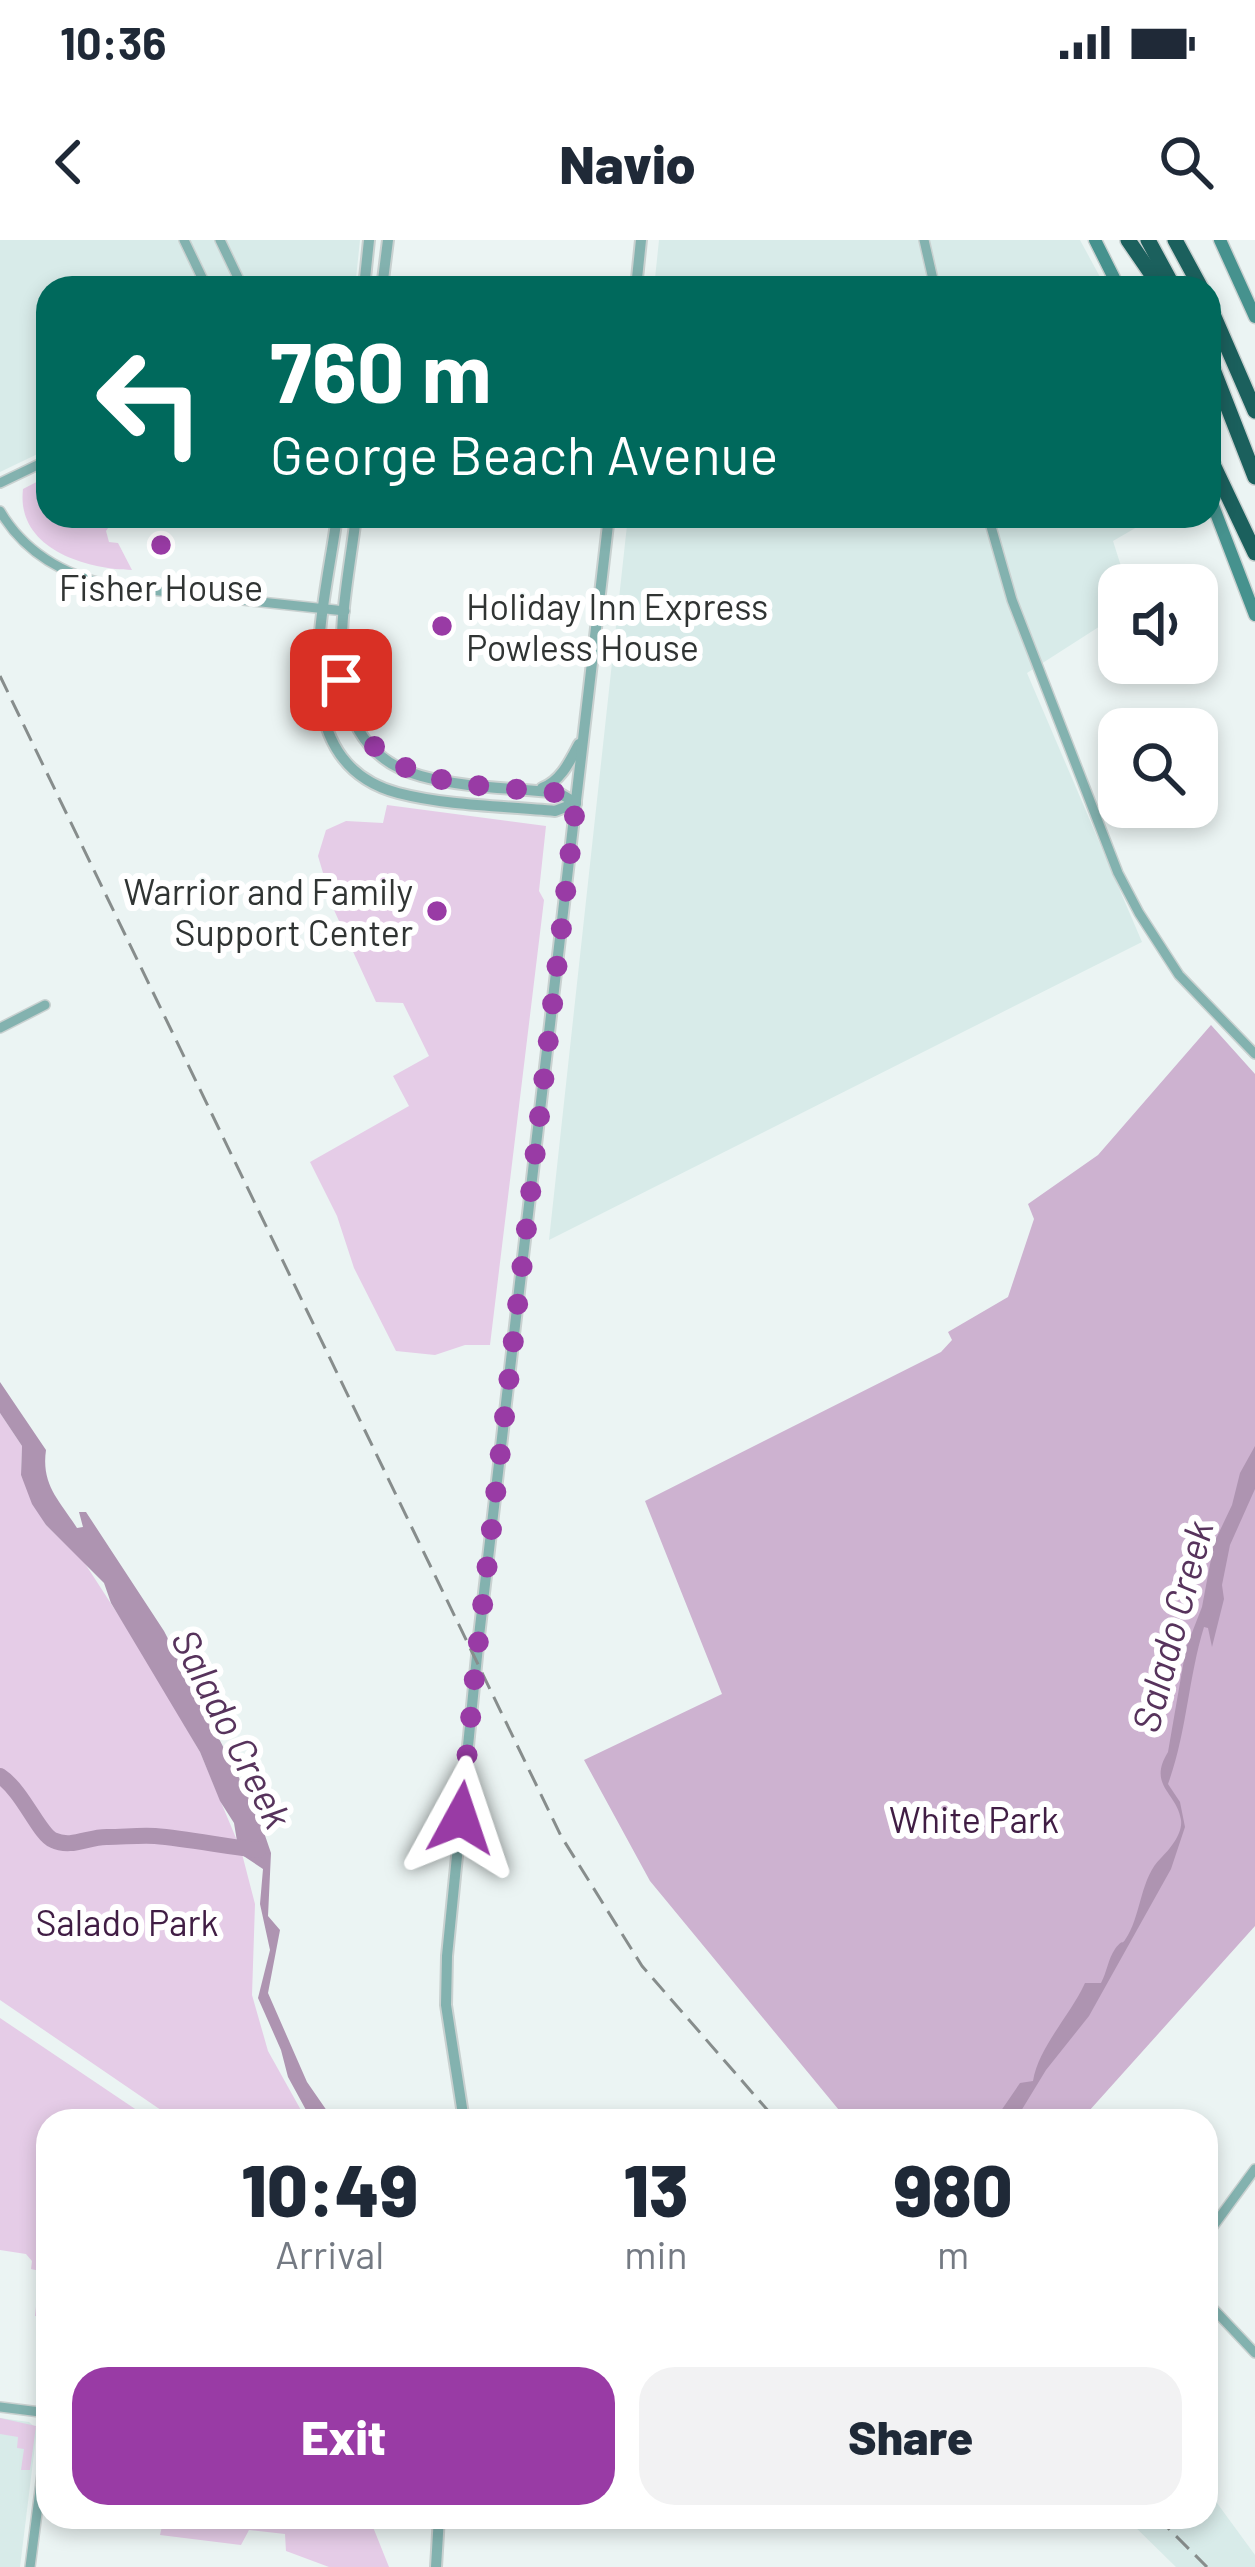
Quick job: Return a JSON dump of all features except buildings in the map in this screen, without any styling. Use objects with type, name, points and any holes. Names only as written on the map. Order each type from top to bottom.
[{"type":"highway","points":[[1128,240],[1153,276]]},
{"type":"highway","points":[[1148,240],[1168,276]]},
{"type":"highway","points":[[1175,240],[1194,276]]},
{"type":"highway","points":[[1221,333],[1255,411]]},
{"type":"highway","points":[[1221,390],[1255,477]]},
{"type":"highway","points":[[1221,481],[1255,553]]},
{"type":"main road","points":[[1095,240],[1113,276]]},
{"type":"main road","points":[[1220,240],[1255,316]]},
{"type":"main road","points":[[1221,527],[1255,616]]},
{"type":"street","points":[[184,240],[201,276]]},
{"type":"street","points":[[220,240],[237,276]]},
{"type":"street","points":[[365,276],[369,240]]},
{"type":"street","points":[[384,276],[388,240]]},
{"type":"street","points":[[637,276],[641,240]]},
{"type":"street","points":[[924,240],[932,276]]},
{"type":"street","points":[[0,483],[36,466]]},
{"type":"street","points":[[0,511],[28,546],[79,578],[113,586],[345,611]]},
{"type":"street","points":[[335,528],[317,683],[330,739],[351,768],[378,786],[411,796],[555,812],[576,803]]},
{"type":"street","points":[[355,528],[340,656],[343,692],[357,726],[380,754],[423,777],[559,793],[576,803]]},
{"type":"street","points":[[462,2109],[446,2006],[449,1940],[476,1662],[608,528]]},
{"type":"street","points":[[991,528],[1048,698],[1106,847],[1138,913],[1179,975],[1255,1054]]},
{"type":"street","points":[[534,790],[558,778],[584,736]]},
{"type":"street","points":[[0,1028],[45,1005]]},
{"type":"street","points":[[1218,2220],[1255,2169]]},
{"type":"street","points":[[1218,2314],[1255,2353]]},
{"type":"street","points":[[0,2408],[36,2412]]},
{"type":"street","points":[[30,2567],[36,2521]]},
{"type":"street","points":[[438,2565],[439,2529]]},
{"type":"shaded area","points":[[0,240],[360,240],[356,276],[36,276],[36,455],[0,472]]},
{"type":"shaded area","points":[[659,240],[1080,240],[1100,276],[655,276]]},
{"type":"shaded area","points":[[627,528],[1135,528],[1113,541],[1120,564],[1098,564],[1098,627],[1027,673],[1142,942],[549,1240]]},
{"type":"shaded area","points":[[0,1382],[46,1450],[46,1473],[58,1500],[77,1528],[83,1527],[79,1512],[86,1512],[164,1631],[258,1815],[271,1853],[268,1916],[280,1930],[268,1993],[307,2082],[326,2109],[305,2109],[258,1998],[270,1950],[260,1904],[263,1869],[239,1853],[234,1823],[200,1752],[111,1603],[104,1583],[46,1525],[32,1504],[21,1475],[22,1446],[0,1413]]},
{"type":"shaded area","points":[[1255,1446],[1255,1489],[1230,1545],[1212,1647],[1204,1627],[1168,1784],[1180,1802],[1185,1827],[1171,1869],[1089,2016],[1022,2109],[1002,2109],[1020,2083],[1033,2081],[1042,2056],[1085,1983],[1101,1983],[1113,1953],[1132,1926],[1149,1875],[1180,1831],[1178,1810],[1162,1781],[1162,1764],[1214,1543],[1232,1505],[1240,1473]]},
{"type":"shaded area","points":[[0,2418],[29,2422],[36,2428],[36,2437],[20,2567],[0,2567]]},
{"type":"shaded area","points":[[1218,2504],[1255,2555],[1255,2567],[1176,2567],[1137,2529],[1218,2529]]},
{"type":"green space","points":[[36,482],[36,528],[108,528],[109,542],[118,543],[132,570],[75,559],[42,540],[30,526],[23,489]]},
{"type":"green space","points":[[387,805],[546,826],[539,891],[544,900],[490,1345],[465,1345],[435,1355],[396,1351],[354,1268],[337,1216],[310,1162],[409,1106],[393,1076],[429,1056],[403,1003],[376,1002],[334,910],[318,856],[326,830],[346,821],[383,823]]},
{"type":"green space","name":"White Park","points":[[1211,1025],[1255,1074],[1255,1926],[1091,2109],[838,2109],[650,1881],[584,1760],[722,1694],[645,1501],[941,1352],[952,1340],[948,1332],[1008,1297],[1034,1219],[1028,1204],[1098,1155]]},
{"type":"green space","name":"Salado Park","points":[[0,1413],[22,1446],[21,1475],[46,1525],[84,1562],[200,1752],[241,1850],[255,1904],[252,1995],[268,2051],[300,2109],[159,2109],[0,2000]]},
{"type":"green space","points":[[0,2018],[135,2109],[36,2109],[36,2270],[31,2269],[26,2254],[0,2250]]},
{"type":"green space","points":[[0,2418],[36,2426],[30,2470],[21,2470],[24,2449],[17,2448],[18,2437],[0,2434]]},
{"type":"green space","points":[[161,2529],[374,2529],[389,2567],[329,2567],[286,2551],[285,2534],[249,2530],[241,2545],[160,2535]]},
{"type":"waterway","name":"Salado Creek","points":[[0,1776],[53,1840],[74,1843],[149,1836],[258,1850]]},
{"type":"railway","points":[[0,676],[561,1836],[642,1966],[767,2109]]},
{"type":"railway","points":[[1169,2529],[1207,2567]]},
{"type":"place","name":"Fisher House","points":[[161,545]]},
{"type":"place","name":"Holiday Inn Express Powless House","points":[[442,626]]},
{"type":"place","name":"Warrior and Family Support Center","points":[[437,911]]},
{"type":"route","points":[[341,680],[357,726],[380,754],[400,767],[423,777],[559,793],[576,803],[461,1818]]}]
